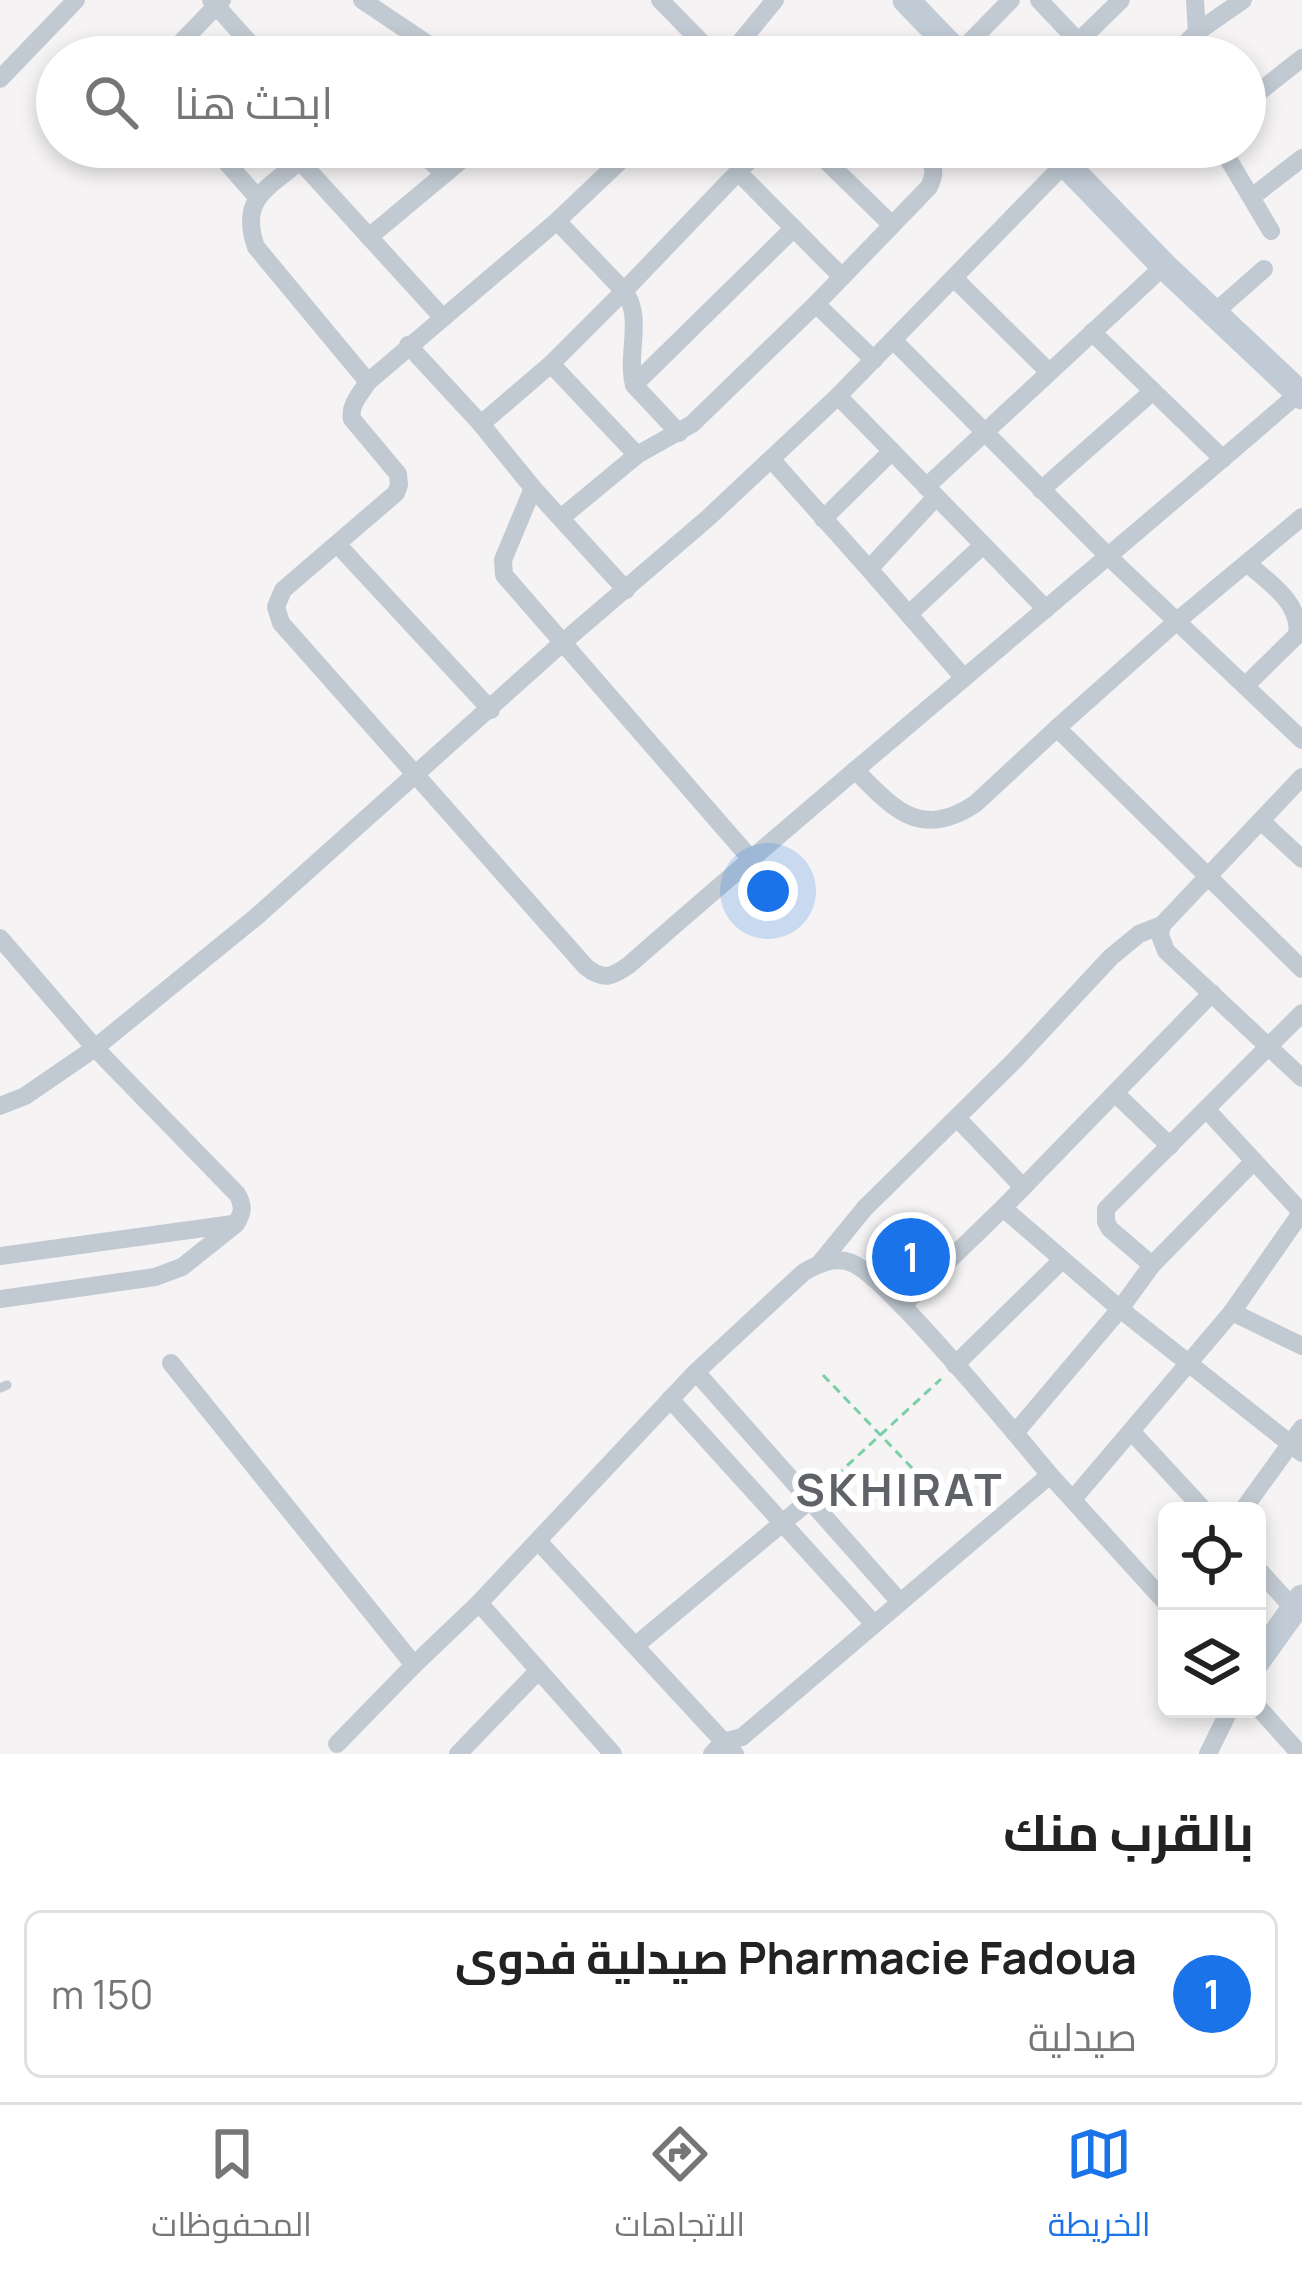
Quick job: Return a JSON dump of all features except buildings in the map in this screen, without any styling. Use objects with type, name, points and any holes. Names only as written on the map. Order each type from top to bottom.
[{"type":"street","points":[[41,36],[76,0]]},
{"type":"street","points":[[362,0],[416,36]]},
{"type":"street","points":[[659,0],[695,36]]},
{"type":"street","points":[[745,36],[775,0]]},
{"type":"street","points":[[906,0],[940,36]]},
{"type":"street","points":[[978,36],[1011,0]]},
{"type":"street","points":[[1039,0],[1072,36]]},
{"type":"street","points":[[1084,36],[1121,0]]},
{"type":"street","points":[[1195,0],[1198,36]]},
{"type":"street","points":[[1193,36],[1243,0]]},
{"type":"street","points":[[186,36],[217,2],[245,36]]},
{"type":"street","points":[[0,79],[36,42]]},
{"type":"street","points":[[1266,86],[1302,58]]},
{"type":"street","points":[[1252,197],[1302,158]]},
{"type":"street","points":[[231,168],[257,197]]},
{"type":"street","points":[[291,168],[251,206],[256,247],[368,382]]},
{"type":"street","points":[[317,168],[369,237],[442,318]]},
{"type":"street","points":[[438,168],[444,173]]},
{"type":"street","points":[[369,237],[450,168]]},
{"type":"street","points":[[613,168],[368,382],[350,412],[398,474],[396,493],[284,590],[276,607],[277,616],[416,776],[598,976],[629,965],[1300,395],[1164,266],[1078,168]]},
{"type":"street","points":[[481,424],[551,364],[742,168]]},
{"type":"street","points":[[834,168],[892,225]]},
{"type":"street","points":[[562,518],[637,455],[692,424],[929,187],[934,168]]},
{"type":"street","points":[[0,1106],[25,1096],[95,1048],[256,917],[626,590],[838,396],[954,278],[1052,168]]},
{"type":"street","points":[[1234,168],[1271,231]]},
{"type":"street","points":[[738,172],[842,277]]},
{"type":"street","points":[[557,221],[624,291],[634,310],[630,359],[634,385],[679,434]]},
{"type":"street","points":[[634,385],[794,228]]},
{"type":"street","points":[[868,569],[983,431],[1164,266]]},
{"type":"street","points":[[1214,313],[1264,268]]},
{"type":"street","points":[[954,278],[1049,372]]},
{"type":"street","points":[[815,304],[874,360]]},
{"type":"street","points":[[1092,332],[1222,459]]},
{"type":"street","points":[[893,340],[1109,557],[1302,740]]},
{"type":"street","points":[[408,345],[626,590]]},
{"type":"street","points":[[551,364],[637,455]]},
{"type":"street","points":[[1041,490],[1153,391]]},
{"type":"street","points":[[838,396],[1046,609]]},
{"type":"street","points":[[823,519],[892,452]]},
{"type":"street","points":[[771,459],[964,678]]},
{"type":"street","points":[[533,488],[502,567],[509,582],[750,858]]},
{"type":"street","points":[[855,770],[905,814],[924,821],[960,814],[1302,517]]},
{"type":"street","points":[[908,614],[982,544]]},
{"type":"street","points":[[338,545],[491,710]]},
{"type":"street","points":[[1245,686],[1297,635],[1299,624],[1291,604],[1247,563]]},
{"type":"street","points":[[1057,728],[1302,969]]},
{"type":"street","points":[[820,1263],[865,1208],[1112,957],[1139,934],[1162,925],[1302,777]]},
{"type":"street","points":[[1261,821],[1302,859]]},
{"type":"street","points":[[1162,925],[1166,951],[1302,1078]]},
{"type":"street","points":[[0,938],[95,1048],[242,1203],[236,1224],[174,1272],[0,1299]]},
{"type":"street","points":[[902,1306],[1212,994]]},
{"type":"street","points":[[1152,1265],[1110,1229],[1106,1209],[1302,1013]]},
{"type":"street","points":[[1115,1093],[1170,1146]]},
{"type":"street","points":[[1074,1498],[1232,1312],[1302,1213],[1206,1109]]},
{"type":"street","points":[[957,1118],[1024,1187]]},
{"type":"street","points":[[1015,1433],[1120,1310],[1152,1265],[1254,1161]]},
{"type":"street","points":[[1003,1208],[1188,1365],[1298,1441],[1250,1502]]},
{"type":"street","points":[[0,1256],[236,1224]]},
{"type":"street","points":[[955,1365],[1062,1260]]},
{"type":"street","points":[[337,1744],[479,1603],[696,1372],[804,1272],[820,1263],[854,1262],[902,1306],[1158,1594]]},
{"type":"street","points":[[1232,1312],[1302,1346]]},
{"type":"street","points":[[170,1363],[414,1665]]},
{"type":"street","points":[[696,1372],[900,1602]]},
{"type":"street","points":[[670,1399],[874,1624]]},
{"type":"street","points":[[1132,1431],[1197,1502]]},
{"type":"street","points":[[538,1541],[724,1750],[1050,1475]]},
{"type":"street","points":[[635,1646],[810,1500]]},
{"type":"street","points":[[1266,1576],[1298,1604],[1266,1648]]},
{"type":"street","points":[[479,1603],[606,1750]]},
{"type":"street","points":[[458,1754],[538,1671]]},
{"type":"street","points":[[1266,1716],[1300,1754]]},
{"type":"street","points":[[1208,1754],[1226,1718]]},
{"type":"path","points":[[810,1500],[955,1365]]},
{"type":"path","points":[[823,1375],[912,1468]]},
{"type":"place","name":"Pharmacie Fadoua صيدلية فدوى","points":[[911,1257]]},
{"type":"district","name":"SKHIRAT","points":[[900,1489]]}]
